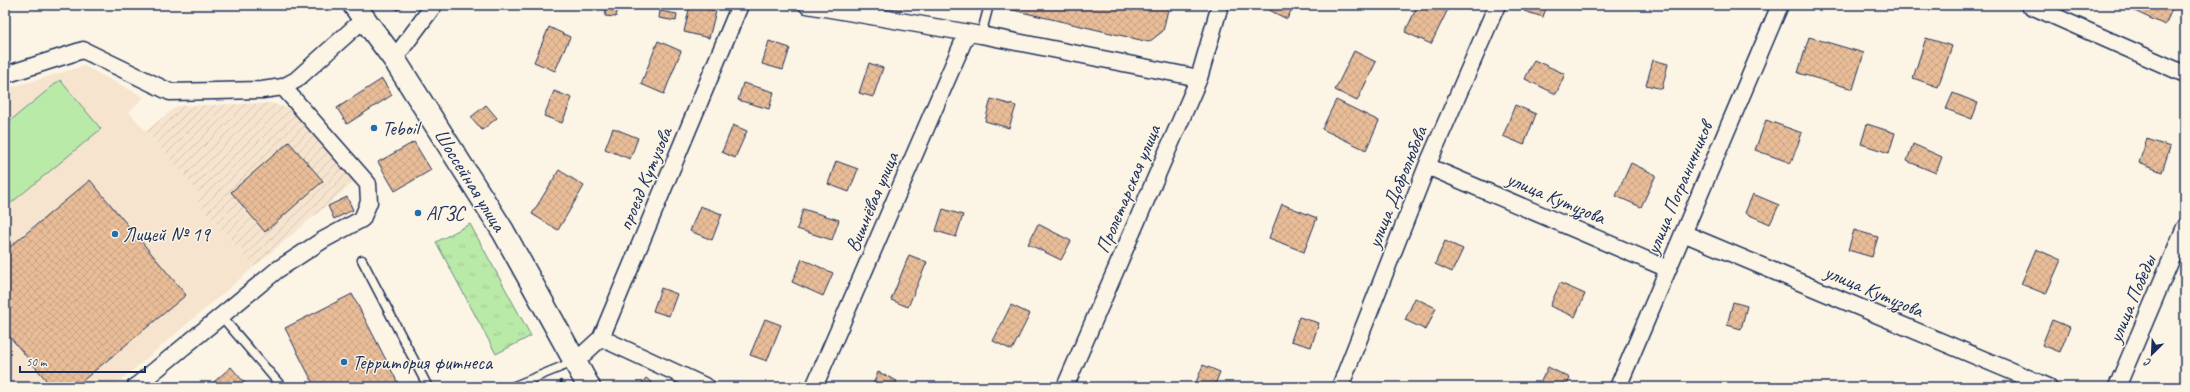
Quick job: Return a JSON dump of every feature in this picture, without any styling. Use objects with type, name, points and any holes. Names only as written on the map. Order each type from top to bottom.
[{"type":"main road","name":"Шоссейная улица","points":[[359,12],[394,59],[503,231],[589,387]]},
{"type":"street","points":[[394,59],[434,5]]},
{"type":"street","name":"проезд Кутузова","points":[[576,362],[601,338],[740,5]]},
{"type":"street","points":[[807,5],[974,34],[1199,78]]},
{"type":"street","name":"Пролетарская улица","points":[[1065,387],[1199,78],[1220,5]]},
{"type":"street","name":"улица Добролюбова","points":[[1340,387],[1427,166],[1497,5]]},
{"type":"street","name":"улица Пограничников","points":[[1618,387],[1780,5]]},
{"type":"street","points":[[2029,5],[2185,74]]},
{"type":"street","points":[[5,75],[83,50],[170,92],[262,90],[283,87],[296,80],[359,12]]},
{"type":"street","name":"Вишнёвая улица","points":[[814,387],[974,34]]},
{"type":"street","points":[[135,387],[277,270],[323,240],[362,219],[370,202],[368,184],[283,87]]},
{"type":"street","name":"улица Кутузова","points":[[1427,166],[1668,269]]},
{"type":"street","name":"улица Победы","points":[[2117,387],[2185,226]]},
{"type":"street","name":"улица Кутузова","points":[[1683,233],[2048,387]]},
{"type":"street","points":[[601,338],[707,387]]},
{"type":"lane","points":[[974,34],[989,5]]},
{"type":"lane","points":[[362,260],[428,387]]},
{"type":"lane","points":[[220,316],[282,387]]},
{"type":"lane","points":[[512,387],[576,362]]},
{"type":"shaded area","name":"Лицей № 19","points":[[84,66],[144,97],[129,112],[203,196],[197,201],[254,267],[113,387],[5,387],[5,89]]},
{"type":"shaded area","points":[[271,103],[293,110],[354,182],[254,267],[197,201],[202,196],[146,131],[177,106]]},
{"type":"green space","points":[[60,80],[101,129],[5,208],[5,125]]},
{"type":"green space","points":[[470,224],[531,336],[496,354],[436,242]]},
{"type":"building","points":[[394,5],[407,5],[397,10]]},
{"type":"building","points":[[607,5],[618,5],[616,17],[605,16]]},
{"type":"building","points":[[690,5],[716,11],[709,38],[684,32]]},
{"type":"building","points":[[878,5],[902,5],[901,10]]},
{"type":"building","points":[[1000,5],[1169,5],[1163,31],[1149,42],[1000,7]]},
{"type":"building","points":[[1259,5],[1294,5],[1287,19]]},
{"type":"building","points":[[1418,5],[1450,5],[1431,44],[1405,32]]},
{"type":"building","points":[[1526,5],[1547,5],[1543,17],[1524,11]]},
{"type":"building","points":[[2132,5],[2174,5],[2165,25],[2130,9]]},
{"type":"building","points":[[660,11],[677,14],[676,21],[659,18]]},
{"type":"building","points":[[549,27],[570,37],[555,71],[534,62]]},
{"type":"building","points":[[1809,37],[1864,53],[1853,89],[1798,73]]},
{"type":"building","points":[[1926,38],[1952,46],[1938,87],[1913,78]]},
{"type":"building","points":[[658,41],[681,51],[664,94],[641,84]]},
{"type":"building","points":[[769,41],[790,48],[783,70],[762,64]]},
{"type":"building","points":[[1354,51],[1376,62],[1357,101],[1335,90]]},
{"type":"building","points":[[1534,60],[1565,74],[1556,94],[1525,79]]},
{"type":"building","points":[[1653,60],[1668,64],[1662,89],[1646,85]]},
{"type":"building","points":[[869,63],[883,68],[873,97],[859,93]]},
{"type":"building","points":[[382,79],[392,95],[347,124],[337,108]]},
{"type":"building","points":[[743,83],[774,92],[769,109],[738,100]]},
{"type":"building","points":[[554,91],[572,98],[562,123],[544,116]]},
{"type":"building","points":[[1953,93],[1978,103],[1972,119],[1946,109]]},
{"type":"building","points":[[991,99],[1016,106],[1009,128],[985,121]]},
{"type":"building","points":[[1336,100],[1379,121],[1366,150],[1322,129]]},
{"type":"building","points":[[486,105],[497,118],[482,130],[471,117]]},
{"type":"building","points":[[1515,105],[1536,114],[1524,145],[1503,136]]},
{"type":"building","points":[[1766,120],[1802,133],[1791,163],[1755,150]]},
{"type":"building","points":[[1867,124],[1895,133],[1889,153],[1861,144]]},
{"type":"building","points":[[733,125],[747,131],[735,158],[722,152]]},
{"type":"building","points":[[613,128],[638,138],[630,159],[605,149]]},
{"type":"building","points":[[2147,139],[2170,147],[2162,172],[2139,163]]},
{"type":"building","points":[[289,142],[323,181],[265,232],[231,192]]},
{"type":"building","points":[[414,142],[431,170],[395,191],[378,162]]},
{"type":"building","points":[[1913,144],[1942,157],[1936,173],[1907,161]]},
{"type":"building","points":[[836,161],[858,169],[849,192],[828,184]]},
{"type":"building","points":[[1631,163],[1656,175],[1641,207],[1616,196]]},
{"type":"building","points":[[559,170],[584,186],[558,230],[532,214]]},
{"type":"building","points":[[90,180],[186,295],[75,387],[52,387],[5,331],[5,251]]},
{"type":"building","points":[[1753,194],[1779,205],[1770,224],[1745,213]]},
{"type":"building","points":[[347,197],[353,210],[334,219],[328,206]]},
{"type":"building","points":[[1282,204],[1317,218],[1304,252],[1269,238]]},
{"type":"building","points":[[700,206],[722,214],[712,240],[690,231]]},
{"type":"building","points":[[803,209],[839,220],[832,240],[797,229]]},
{"type":"building","points":[[943,209],[963,215],[956,237],[936,231]]},
{"type":"building","points":[[1038,224],[1071,241],[1061,260],[1028,244]]},
{"type":"building","points":[[1854,230],[1878,237],[1872,257],[1848,250]]},
{"type":"building","points":[[1445,241],[1463,249],[1452,272],[1435,264]]},
{"type":"building","points":[[2036,249],[2061,260],[2046,294],[2021,284]]},
{"type":"building","points":[[909,255],[927,262],[908,307],[891,300]]},
{"type":"building","points":[[802,259],[833,273],[823,296],[792,282]]},
{"type":"building","points":[[1560,283],[1585,294],[1575,317],[1550,306]]},
{"type":"building","points":[[661,288],[677,294],[669,316],[653,311]]},
{"type":"building","name":"Территория фитнеса","points":[[352,294],[400,387],[315,387],[285,328]]},
{"type":"building","points":[[1415,298],[1436,308],[1426,330],[1405,320]]},
{"type":"building","points":[[1733,302],[1747,306],[1741,329],[1727,325]]},
{"type":"building","points":[[1011,305],[1030,314],[1012,350],[993,341]]},
{"type":"building","points":[[1299,317],[1319,323],[1311,347],[1291,341]]},
{"type":"building","points":[[765,319],[781,325],[767,361],[750,355]]},
{"type":"building","points":[[2052,320],[2070,327],[2060,352],[2042,345]]},
{"type":"building","points":[[1203,365],[1220,372],[1214,387],[1195,385]]},
{"type":"building","points":[[231,367],[248,387],[208,387]]},
{"type":"building","points":[[1548,367],[1570,378],[1566,387],[1538,387]]},
{"type":"building","points":[[878,372],[897,381],[894,387],[872,387]]},
{"type":"building","points":[[646,378],[657,387],[639,387]]},
{"type":"place","name":"Teboil","points":[[374,128]]},
{"type":"place","name":"АГЗС","points":[[418,213]]},
{"type":"place","name":"Лицей № 19","points":[[115,234]]},
{"type":"place","name":"Территория фитнеса","points":[[344,362]]}]
